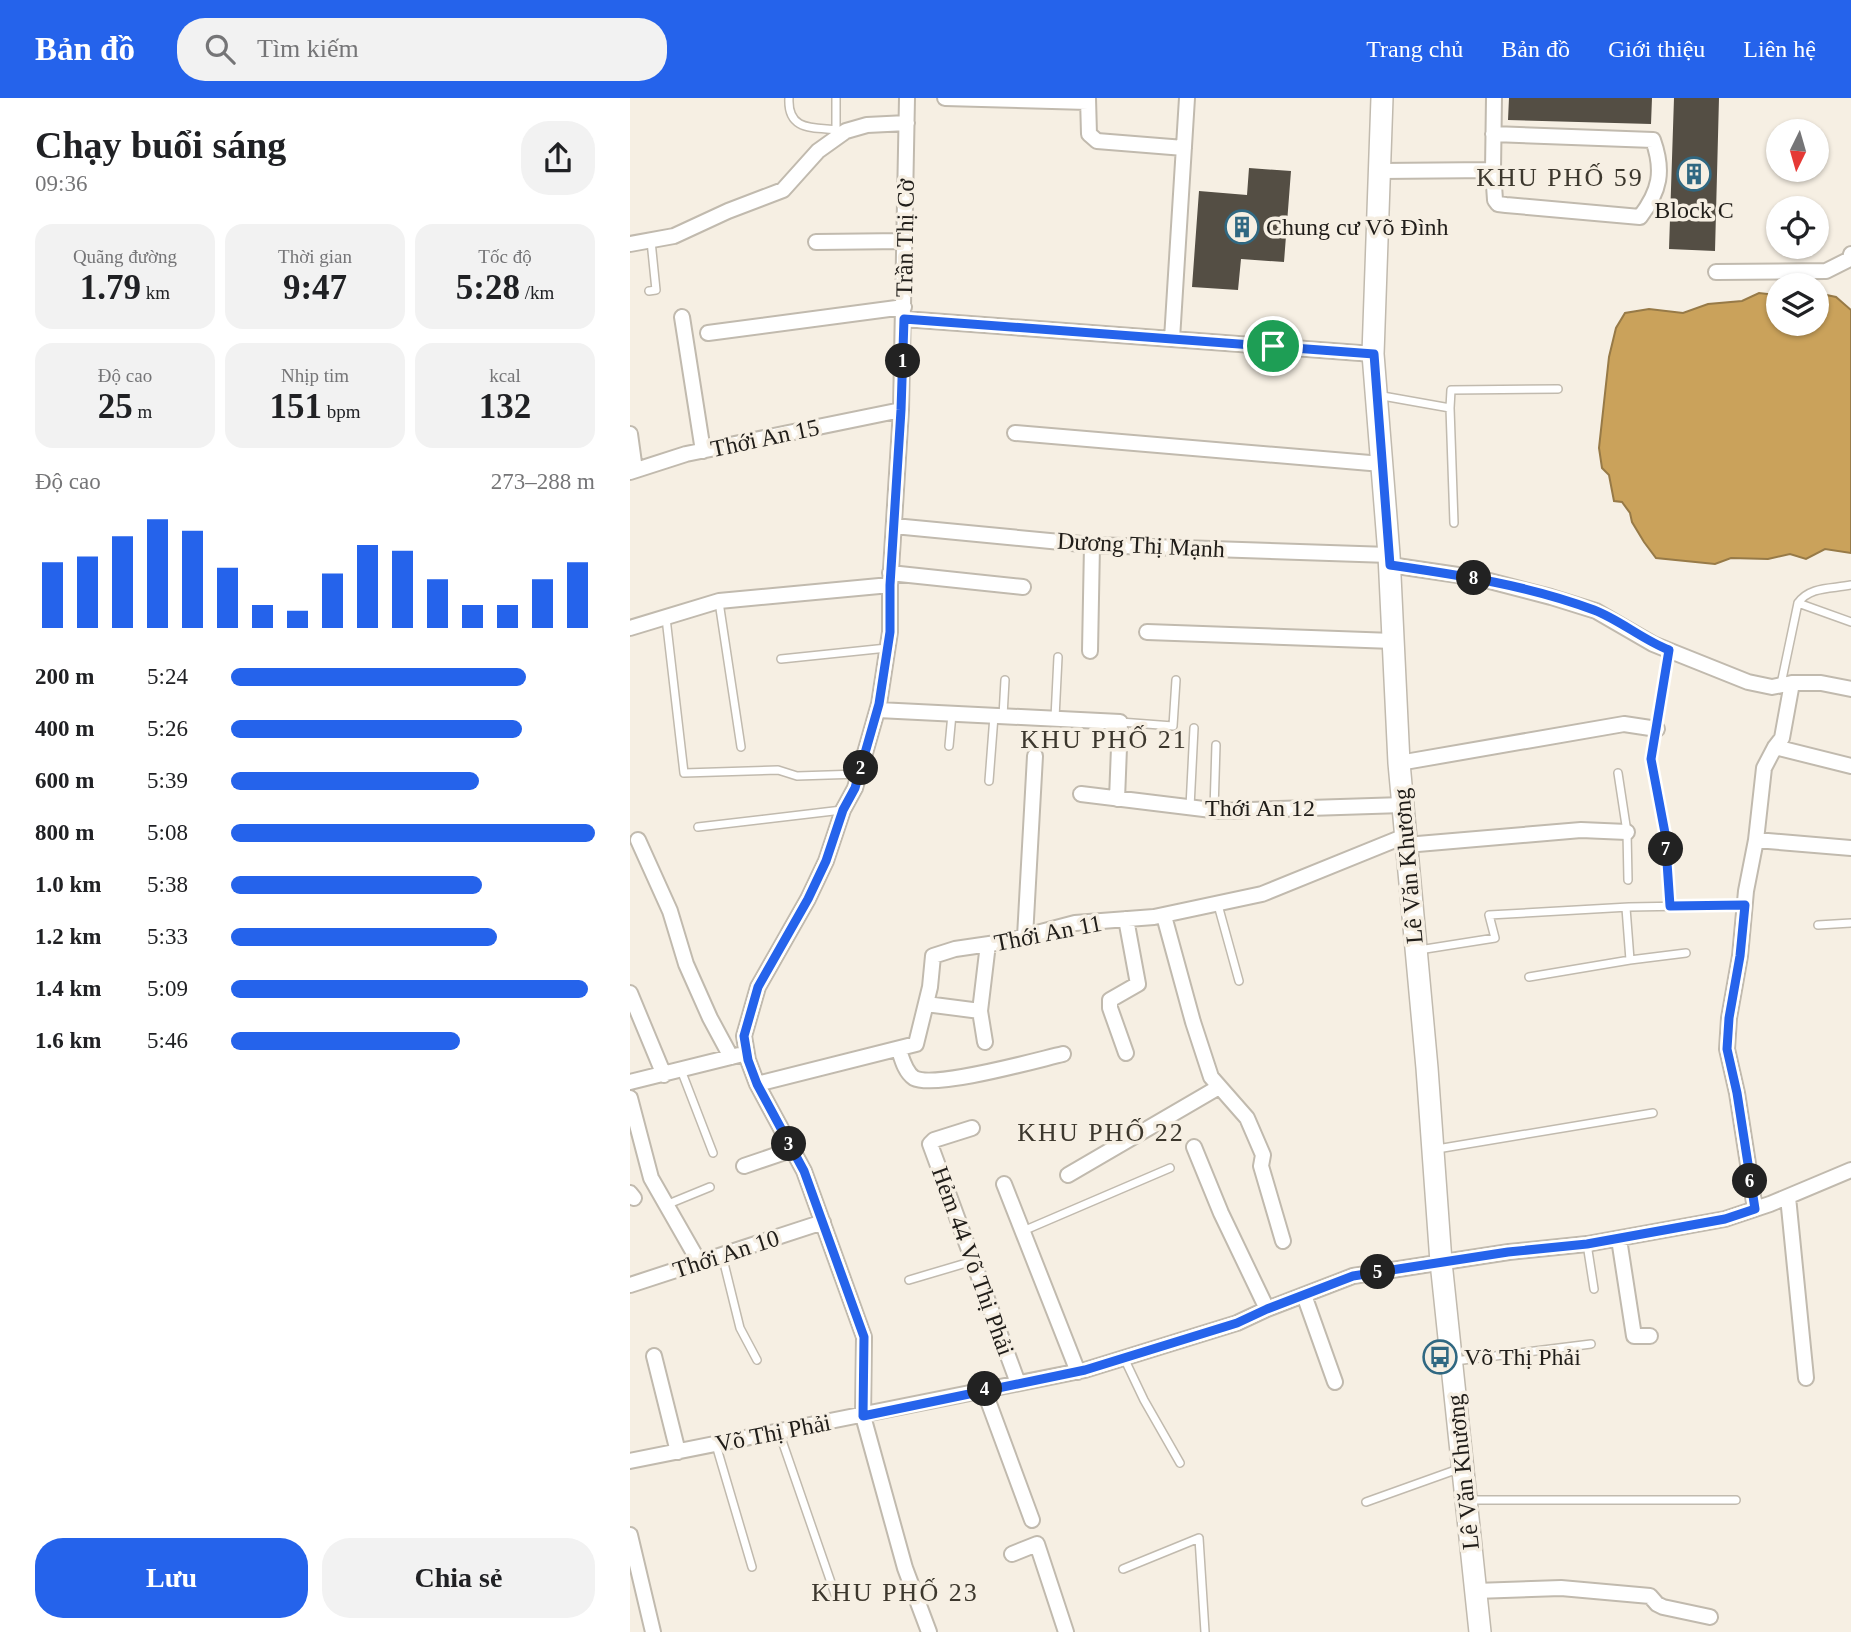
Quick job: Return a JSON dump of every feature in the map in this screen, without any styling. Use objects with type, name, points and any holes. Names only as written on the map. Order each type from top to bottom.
[{"type":"main road","name":"Lê Văn Khương","points":[[1382,98],[1374,354],[1390,560],[1399,763],[1441,1262],[1480,1632]]},
{"type":"street","name":"Trần Thị Cờ","points":[[907,98],[901,410],[890,579],[890,632],[878,710],[855,788],[843,810],[826,861],[808,899],[758,987],[744,1036],[757,1084],[804,1171],[864,1337],[863,1416],[905,1568],[929,1632]]},
{"type":"street","points":[[945,98],[1088,100],[1088,134],[1097,141],[1184,148]]},
{"type":"street","points":[[1172,339],[1187,98]]},
{"type":"street","points":[[1493,134],[1653,140],[1660,177],[1653,200],[1640,217],[1498,204],[1493,193],[1493,134],[1494,98]]},
{"type":"street","points":[[630,244],[674,236],[783,190],[841,130],[867,125],[907,123]]},
{"type":"street","points":[[1380,171],[1493,170]]},
{"type":"street","points":[[816,242],[905,241]]},
{"type":"street","points":[[1716,272],[1826,271],[1850,259],[1851,254]]},
{"type":"street","points":[[708,334],[904,313],[1172,339],[1374,354]]},
{"type":"street","points":[[682,317],[703,450]]},
{"type":"street","name":"Thới An 15","points":[[633,471],[703,450],[901,410]]},
{"type":"street","points":[[1015,433],[1382,464]]},
{"type":"street","points":[[630,434],[633,471]]},
{"type":"street","name":"Dương Thị Mạnh","points":[[894,526],[1092,545],[1390,560],[1478,578],[1596,611],[1653,644],[1748,682],[1772,687],[1821,683],[1851,689]]},
{"type":"street","points":[[1090,651],[1092,545]]},
{"type":"street","points":[[630,628],[719,601],[890,579],[1023,587]]},
{"type":"street","points":[[1147,632],[1393,641]]},
{"type":"street","points":[[1755,1209],[1737,1093],[1727,1049],[1764,768],[1774,747],[1782,738],[1786,684]]},
{"type":"street","points":[[878,710],[1121,722],[1117,799]]},
{"type":"street","points":[[1399,763],[1625,724],[1657,729]]},
{"type":"street","points":[[1774,747],[1851,766]]},
{"type":"street","points":[[1025,937],[1035,756]]},
{"type":"street","name":"Thới An 12","points":[[1081,794],[1214,810],[1403,805]]},
{"type":"street","name":"Thới An 11","points":[[899,1050],[916,1044],[926,1004],[933,956],[955,949],[1025,937],[1075,923],[1164,916],[1218,905],[1262,894],[1405,840],[1581,830],[1627,832]]},
{"type":"street","points":[[638,840],[670,911],[686,964],[731,1058]]},
{"type":"street","points":[[1756,840],[1851,848]]},
{"type":"street","points":[[1164,916],[1211,1077],[1247,1118],[1263,1155],[1261,1166],[1283,1241]]},
{"type":"street","points":[[1126,919],[1138,984],[1110,1000],[1126,1053]]},
{"type":"street","points":[[985,1042],[979,1011],[988,944]]},
{"type":"street","points":[[630,993],[664,1074]]},
{"type":"street","points":[[926,1004],[979,1011]]},
{"type":"street","points":[[757,1084],[899,1050],[907,1071],[922,1080],[981,1074],[1063,1054]]},
{"type":"street","points":[[630,1082],[747,1053]]},
{"type":"street","points":[[1068,1175],[1219,1087]]},
{"type":"street","points":[[630,1098],[651,1178],[699,1262]]},
{"type":"street","name":"Hẻm 44 Võ Thị Phải","points":[[972,1128],[934,1139],[930,1144],[1018,1383]]},
{"type":"street","points":[[1194,1147],[1221,1213],[1267,1309]]},
{"type":"street","points":[[744,1167],[792,1150]]},
{"type":"street","name":"Võ Thị Phải","points":[[630,1461],[1078,1372],[1237,1323],[1353,1276],[1508,1252],[1587,1244],[1725,1219],[1788,1197],[1851,1170]]},
{"type":"street","points":[[1004,1184],[1078,1372]]},
{"type":"street","points":[[1788,1197],[1805,1378]]},
{"type":"street","name":"Thới An 10","points":[[630,1285],[823,1222]]},
{"type":"street","points":[[1619,1239],[1634,1336],[1650,1336]]},
{"type":"street","points":[[1304,1295],[1335,1382]]},
{"type":"street","points":[[654,1356],[678,1452]]},
{"type":"street","points":[[984,1390],[1032,1520]]},
{"type":"street","points":[[630,1535],[653,1632]]},
{"type":"street","points":[[1012,1554],[1037,1544],[1066,1632]]},
{"type":"street","points":[[1475,1591],[1561,1588],[1650,1596],[1657,1604],[1710,1616]]},
{"type":"lane","points":[[789,98],[790,117],[797,123],[841,130],[836,98]]},
{"type":"lane","points":[[649,291],[656,290],[651,240]]},
{"type":"lane","points":[[1454,523],[1451,390],[1558,389]]},
{"type":"lane","points":[[1377,394],[1450,408]]},
{"type":"lane","points":[[1786,684],[1798,603],[1804,594],[1814,590],[1851,585]]},
{"type":"lane","points":[[719,601],[741,747]]},
{"type":"lane","points":[[1798,603],[1851,622]]},
{"type":"lane","points":[[666,617],[684,773],[778,770],[797,776],[859,774]]},
{"type":"lane","points":[[781,659],[887,648]]},
{"type":"lane","points":[[1669,650],[1651,759],[1665,833],[1670,906]]},
{"type":"lane","points":[[1055,718],[1058,657]]},
{"type":"lane","points":[[989,781],[1005,680]]},
{"type":"lane","points":[[1121,722],[1173,726],[1176,680]]},
{"type":"lane","points":[[948,746],[952,713]]},
{"type":"lane","points":[[1190,807],[1194,728]]},
{"type":"lane","points":[[1214,810],[1216,745]]},
{"type":"lane","points":[[1618,773],[1627,832],[1628,880]]},
{"type":"lane","points":[[698,827],[843,810]]},
{"type":"lane","points":[[1218,905],[1239,981]]},
{"type":"lane","points":[[1415,951],[1495,938],[1489,915],[1745,905]]},
{"type":"lane","points":[[1626,908],[1630,960]]},
{"type":"lane","points":[[1818,925],[1851,923]]},
{"type":"lane","points":[[1529,977],[1686,953]]},
{"type":"lane","points":[[681,1070],[713,1153]]},
{"type":"lane","points":[[1433,1149],[1653,1112]]},
{"type":"lane","points":[[1023,1231],[1170,1168]]},
{"type":"lane","points":[[666,1205],[710,1187]]},
{"type":"lane","points":[[1587,1244],[1594,1289]]},
{"type":"lane","points":[[722,1255],[740,1328],[757,1360]]},
{"type":"lane","points":[[909,1280],[973,1261]]},
{"type":"lane","points":[[1451,1361],[1591,1344]]},
{"type":"lane","points":[[1124,1358],[1180,1463]]},
{"type":"lane","points":[[779,1432],[835,1594]]},
{"type":"lane","points":[[716,1445],[752,1567]]},
{"type":"lane","points":[[1366,1502],[1462,1468]]},
{"type":"lane","points":[[1466,1500],[1736,1500]]},
{"type":"lane","points":[[1123,1569],[1199,1538],[1205,1632]]},
{"type":"shaded area","points":[[1759,293],[1766,294],[1766,336],[1829,336],[1829,296],[1836,297],[1851,310],[1851,553],[1825,549],[1806,559],[1790,554],[1768,559],[1731,558],[1715,564],[1656,558],[1622,502],[1614,501],[1609,475],[1602,468],[1599,448],[1609,357],[1616,328],[1625,313],[1649,309],[1683,313],[1708,304],[1742,301]]},
{"type":"building","points":[[1509,98],[1652,98],[1651,124],[1508,120]]},
{"type":"building","name":"Block C","points":[[1674,98],[1719,98],[1715,251],[1669,249]]},
{"type":"building","name":"Chung cư Võ Đình","points":[[1249,168],[1291,171],[1284,262],[1241,259],[1238,290],[1192,287],[1199,191],[1247,195]]},
{"type":"place","name":"Block C","points":[[1694,174]]},
{"type":"place","name":"Chung cư Võ Đình","points":[[1242,227]]},
{"type":"place","name":"Võ Thị Phải","points":[[1440,1357]]},
{"type":"district","name":"KHU PHỐ 59","points":[[1560,177]]},
{"type":"district","name":"KHU PHỐ 21","points":[[1104,739]]},
{"type":"district","name":"KHU PHỐ 22","points":[[1101,1132]]},
{"type":"district","name":"KHU PHỐ 23","points":[[895,1592]]},
{"type":"route","points":[[904,319],[1273,346],[1374,354],[1390,565],[1478,578],[1551,597],[1596,611],[1653,644],[1669,650],[1651,759],[1665,833],[1670,906],[1745,905],[1727,1049],[1737,1093],[1755,1209],[1725,1219],[1587,1244],[1508,1252],[1353,1276],[1237,1323],[1085,1370],[863,1416],[864,1337],[804,1171],[757,1084],[748,1060],[744,1036],[758,987],[808,899],[826,861],[843,810],[855,788],[879,704],[890,632],[890,585],[904,319]]}]
